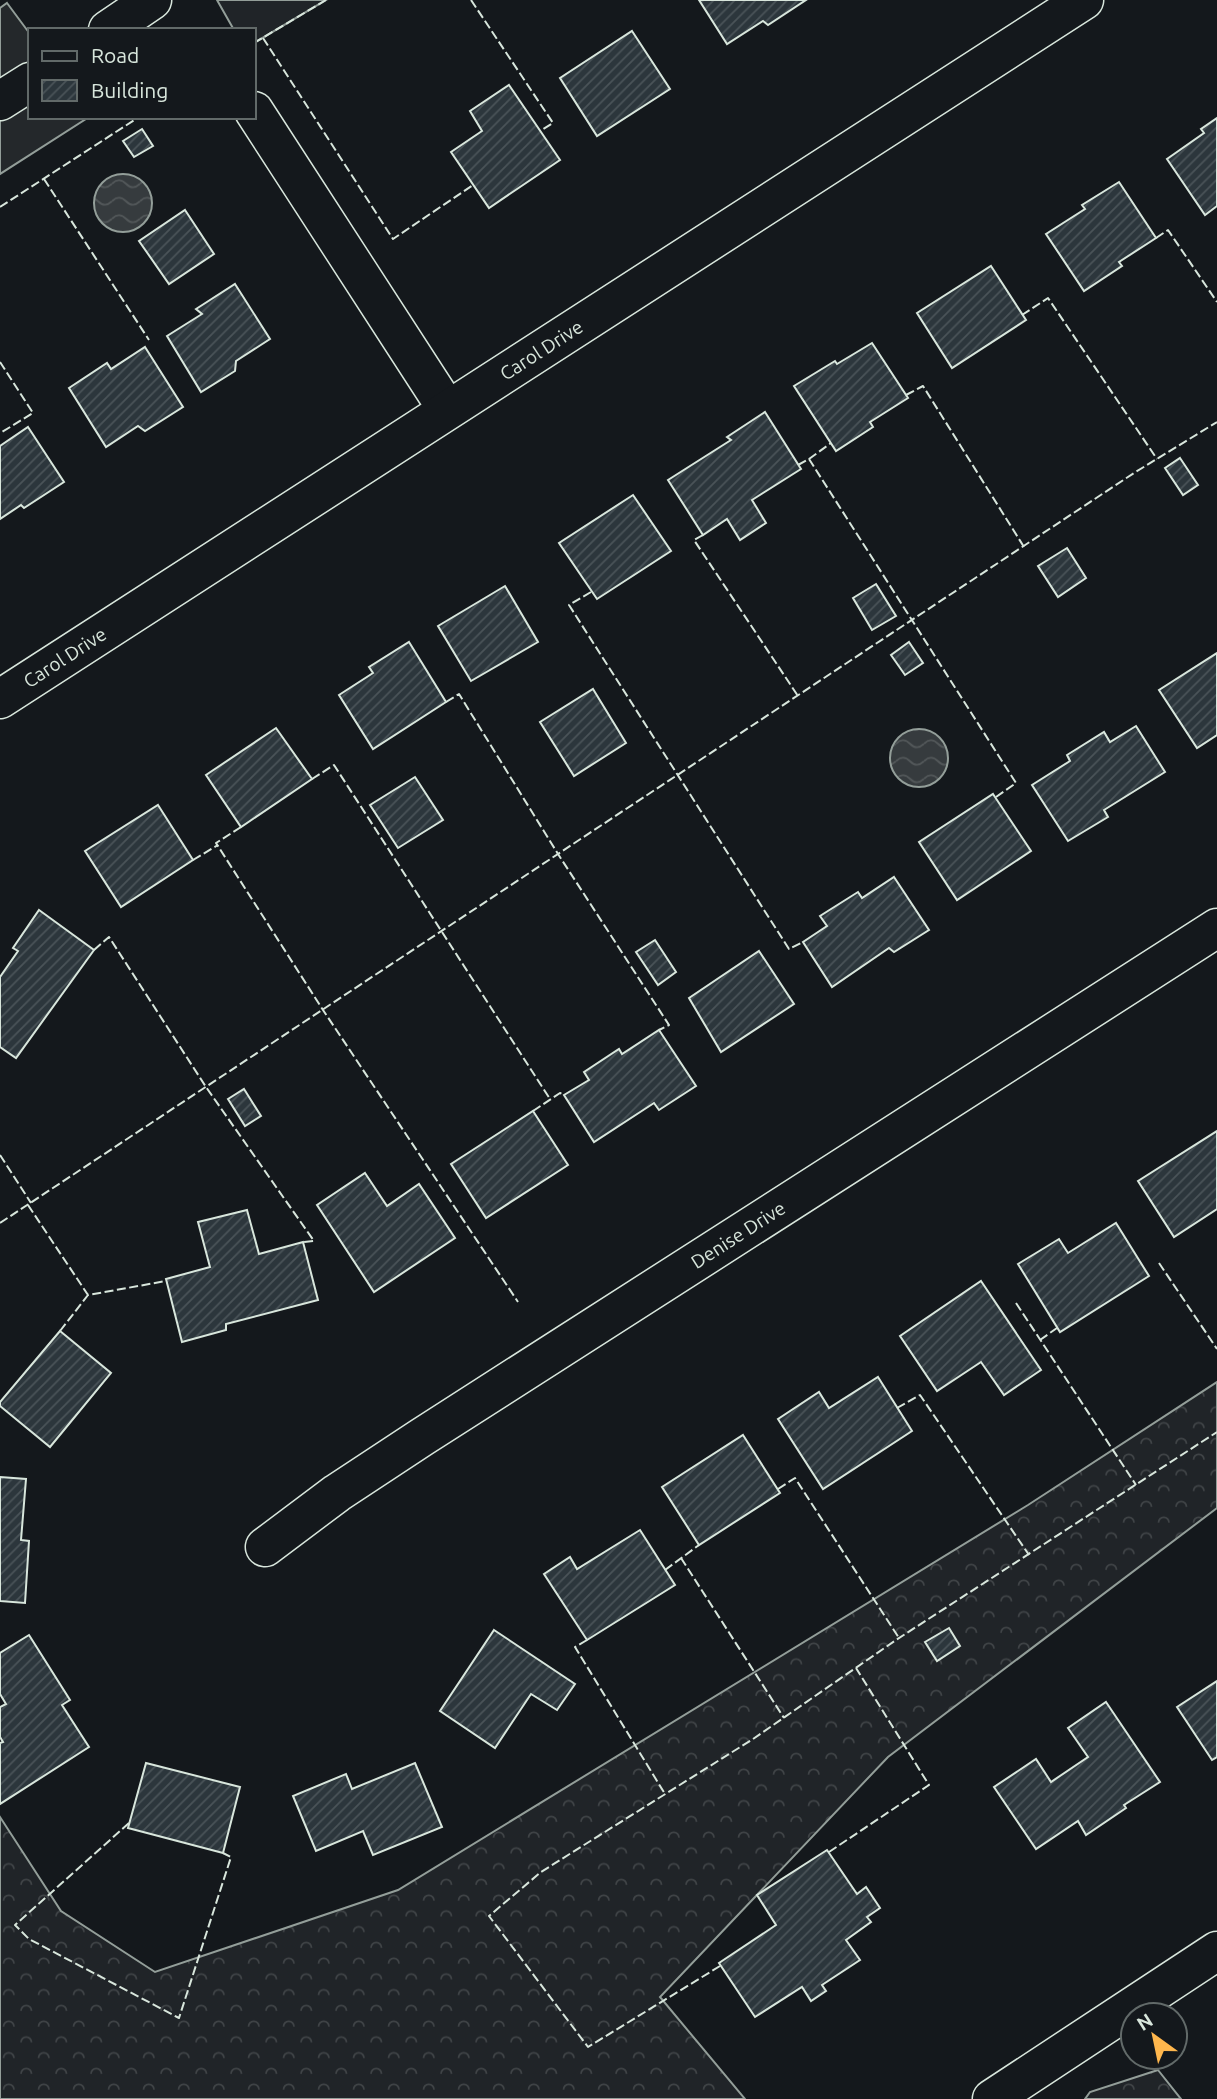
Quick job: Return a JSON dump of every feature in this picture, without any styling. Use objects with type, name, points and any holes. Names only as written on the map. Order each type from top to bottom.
[{"type":"street","points":[[111,28],[152,0]]},
{"type":"street","name":"Carol Drive","points":[[0,699],[1084,0]]},
{"type":"street","points":[[0,102],[28,83]]},
{"type":"street","points":[[256,114],[447,409]]},
{"type":"street","name":"Denise Drive","points":[[265,1547],[337,1493],[440,1425],[1217,928]]},
{"type":"street","points":[[992,2099],[1217,1951]]},
{"type":"green space","points":[[217,0],[326,0],[256,42],[256,28],[233,28]]},
{"type":"green space","points":[[1217,1382],[1217,1508],[888,1757],[660,1997],[745,2099],[0,2099],[0,1817],[61,1911],[155,1972],[398,1890],[1028,1505]]},
{"type":"green space","points":[[1159,2071],[1181,2099],[1085,2099],[1090,2092]]},
{"type":"shaded area","points":[[7,3],[28,31],[28,119],[86,119],[0,174],[0,8]]},
{"type":"water","points":[[117,174],[129,174],[144,182],[152,197],[152,209],[144,224],[129,232],[117,232],[102,224],[94,209],[94,197],[102,182]]},
{"type":"water","points":[[913,729],[925,729],[940,737],[948,752],[948,764],[940,779],[925,787],[913,787],[898,779],[890,764],[890,752],[898,737]]},
{"type":"building","points":[[699,0],[806,0],[768,25],[763,21],[727,44]]},
{"type":"building","points":[[632,31],[670,89],[597,136],[560,78]]},
{"type":"building","points":[[509,85],[560,160],[489,208],[451,152],[482,131],[470,111]]},
{"type":"building","points":[[1217,118],[1217,206],[1205,215],[1167,159],[1204,133],[1201,129]]},
{"type":"building","points":[[142,129],[153,146],[134,157],[123,141]]},
{"type":"building","points":[[1119,182],[1156,238],[1119,262],[1122,266],[1084,291],[1046,234],[1085,209],[1082,205]]},
{"type":"building","points":[[185,210],[214,254],[169,284],[139,241]]},
{"type":"building","points":[[991,266],[1026,320],[952,368],[917,313]]},
{"type":"building","points":[[235,284],[270,339],[236,361],[235,371],[201,392],[167,336],[202,314],[196,309]]},
{"type":"building","points":[[872,343],[908,398],[870,422],[873,427],[836,451],[794,386]]},
{"type":"building","points":[[145,347],[183,407],[145,431],[138,426],[106,447],[69,388],[107,363],[111,369]]},
{"type":"building","points":[[765,412],[801,469],[752,500],[766,523],[740,540],[727,519],[703,535],[668,480],[731,440],[727,437]]},
{"type":"building","points":[[28,427],[64,482],[24,508],[21,505],[0,519],[0,446]]},
{"type":"building","points":[[1180,458],[1198,485],[1183,495],[1165,468]]},
{"type":"building","points":[[633,495],[671,551],[597,599],[559,543]]},
{"type":"building","points":[[1067,548],[1086,578],[1058,597],[1038,566]]},
{"type":"building","points":[[876,584],[896,616],[872,630],[853,598]]},
{"type":"building","points":[[505,586],[538,642],[471,681],[438,626]]},
{"type":"building","points":[[409,642],[446,702],[373,749],[339,695],[373,673],[369,667]]},
{"type":"building","points":[[909,642],[923,663],[905,675],[891,655]]},
{"type":"building","points":[[1217,653],[1217,735],[1197,748],[1159,690]]},
{"type":"building","points":[[593,689],[626,743],[574,776],[540,722]]},
{"type":"building","points":[[1136,726],[1165,772],[1104,810],[1108,817],[1068,841],[1032,785],[1070,761],[1067,755],[1104,732],[1110,742]]},
{"type":"building","points":[[276,728],[312,779],[241,827],[206,775]]},
{"type":"building","points":[[415,777],[443,820],[398,848],[370,805]]},
{"type":"building","points":[[993,794],[1031,851],[957,900],[919,842]]},
{"type":"building","points":[[158,805],[193,860],[121,907],[85,851]]},
{"type":"building","points":[[894,877],[929,930],[894,952],[889,948],[832,987],[803,942],[827,926],[820,916],[858,892],[862,898]]},
{"type":"building","points":[[39,910],[94,950],[16,1058],[0,1047],[0,977],[18,951],[13,948]]},
{"type":"building","points":[[655,940],[676,972],[658,985],[636,952]]},
{"type":"building","points":[[759,951],[794,1004],[721,1052],[689,998]]},
{"type":"building","points":[[659,1030],[696,1086],[659,1110],[654,1103],[594,1142],[564,1095],[589,1080],[584,1072],[619,1049],[622,1054]]},
{"type":"building","points":[[244,1089],[261,1116],[245,1126],[228,1099]]},
{"type":"building","points":[[533,1111],[568,1165],[486,1218],[451,1164]]},
{"type":"building","points":[[1217,1131],[1217,1209],[1174,1237],[1138,1181]]},
{"type":"building","points":[[365,1173],[387,1206],[419,1184],[455,1238],[374,1292],[317,1205]]},
{"type":"building","points":[[247,1210],[259,1254],[303,1242],[318,1300],[226,1324],[226,1330],[182,1342],[166,1279],[210,1267],[198,1222]]},
{"type":"building","points":[[1116,1223],[1149,1276],[1060,1332],[1018,1264],[1059,1239],[1068,1253]]},
{"type":"building","points":[[981,1281],[1041,1370],[1004,1395],[981,1362],[937,1391],[900,1336]]},
{"type":"building","points":[[60,1331],[111,1373],[50,1447],[0,1406],[0,1402]]},
{"type":"building","points":[[878,1377],[912,1431],[823,1489],[778,1419],[819,1392],[829,1408]]},
{"type":"building","points":[[743,1435],[780,1493],[699,1545],[662,1487]]},
{"type":"building","points":[[0,1477],[26,1479],[21,1540],[29,1541],[25,1603],[0,1601]]},
{"type":"building","points":[[640,1530],[675,1585],[587,1640],[544,1574],[570,1557],[577,1569]]},
{"type":"building","points":[[949,1628],[960,1646],[937,1661],[925,1642]]},
{"type":"building","points":[[494,1630],[575,1684],[557,1710],[531,1694],[495,1748],[440,1711]]},
{"type":"building","points":[[29,1635],[70,1700],[62,1705],[89,1747],[0,1804],[0,1743],[3,1742],[0,1737],[0,1707],[6,1704],[0,1694],[0,1653]]},
{"type":"building","points":[[1217,1681],[1217,1757],[1212,1760],[1177,1707]]},
{"type":"building","points":[[1106,1702],[1160,1782],[1124,1805],[1126,1808],[1086,1835],[1078,1821],[1036,1849],[994,1787],[1036,1759],[1051,1782],[1088,1757],[1068,1728]]},
{"type":"building","points":[[146,1763],[240,1787],[223,1853],[128,1828]]},
{"type":"building","points":[[415,1763],[442,1827],[373,1855],[363,1831],[316,1851],[293,1796],[346,1774],[352,1789]]},
{"type":"building","points":[[827,1850],[857,1894],[866,1887],[880,1908],[867,1917],[871,1922],[846,1940],[860,1960],[822,1985],[826,1991],[811,2001],[802,1987],[755,2017],[719,1963],[776,1925],[757,1895]]},
{"type":"fence","points":[[256,42],[326,0]]},
{"type":"fence","points":[[471,0],[553,123],[540,131]]},
{"type":"fence","points":[[263,38],[393,239],[473,185]]},
{"type":"fence","points":[[0,207],[136,119]]},
{"type":"fence","points":[[44,179],[149,340]]},
{"type":"fence","points":[[1156,238],[1168,230],[1217,302]]},
{"type":"fence","points":[[1022,315],[1048,298],[1157,459]]},
{"type":"fence","points":[[0,362],[33,413],[2,432]]},
{"type":"fence","points":[[906,395],[923,386],[1024,547]]},
{"type":"fence","points":[[0,1223],[1134,473],[1217,422]]},
{"type":"fence","points":[[809,459],[831,443]]},
{"type":"fence","points":[[798,465],[809,459],[1016,783],[996,797]]},
{"type":"fence","points":[[703,535],[694,540],[798,696]]},
{"type":"fence","points":[[591,592],[569,605],[789,949],[803,942]]},
{"type":"fence","points":[[446,702],[459,694],[558,854],[669,1025],[659,1030]]},
{"type":"fence","points":[[312,779],[334,765],[550,1099]]},
{"type":"fence","points":[[241,827],[216,843],[323,1010],[518,1302]]},
{"type":"fence","points":[[193,860],[218,845]]},
{"type":"fence","points":[[94,950],[109,937],[206,1087],[314,1241],[303,1242]]},
{"type":"fence","points":[[533,1111],[560,1093],[564,1095]]},
{"type":"fence","points":[[0,1155],[31,1203]]},
{"type":"fence","points":[[28,1205],[88,1295],[166,1281]]},
{"type":"fence","points":[[1159,1263],[1217,1349]]},
{"type":"fence","points":[[60,1331],[88,1295]]},
{"type":"fence","points":[[1016,1303],[1136,1485]]},
{"type":"fence","points":[[1040,1340],[1057,1328]]},
{"type":"fence","points":[[897,1408],[920,1395],[1029,1555]]},
{"type":"fence","points":[[720,1966],[588,2047],[489,1916],[541,1872],[753,1739],[896,1640],[1217,1432]]},
{"type":"fence","points":[[778,1489],[795,1478],[899,1638]]},
{"type":"fence","points":[[665,1570],[699,1545]]},
{"type":"fence","points":[[681,1558],[784,1718]]},
{"type":"fence","points":[[587,1640],[575,1647],[665,1794]]},
{"type":"fence","points":[[829,1852],[929,1785],[856,1668]]},
{"type":"fence","points":[[129,1823],[15,1925],[29,1939],[179,2018],[231,1857],[223,1853]]}]
